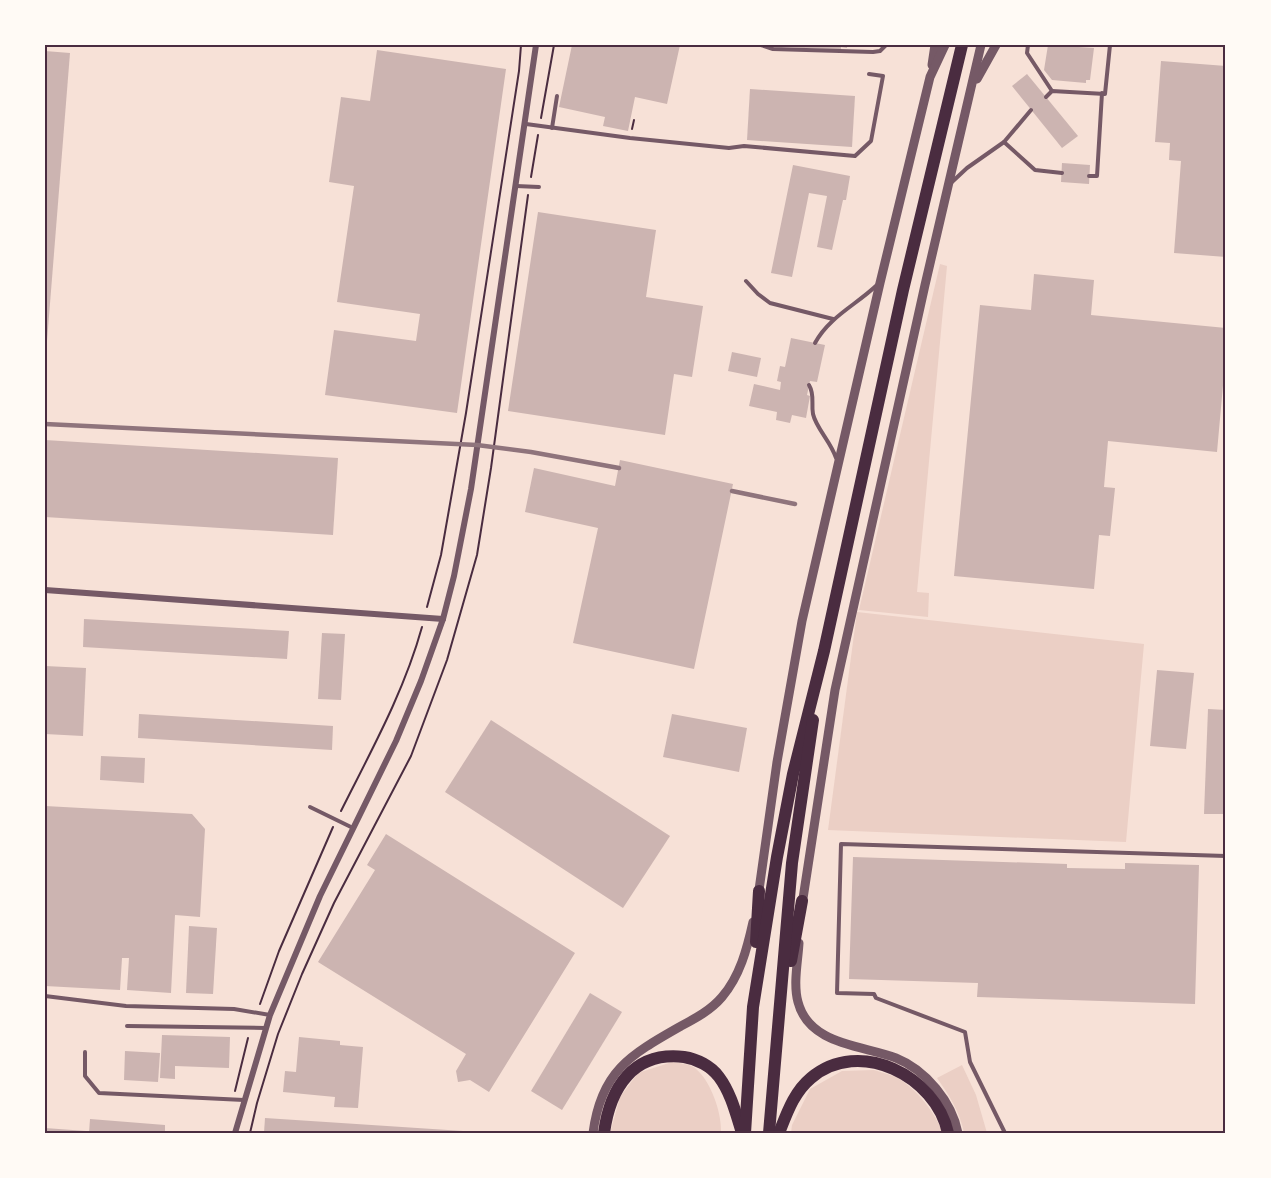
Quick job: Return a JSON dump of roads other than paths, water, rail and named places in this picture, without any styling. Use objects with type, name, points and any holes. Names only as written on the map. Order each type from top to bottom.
[{"type":"highway","points":[[753,1006],[793,774],[824,651],[903,290],[962,45]]},
{"type":"highway","points":[[769,1133],[792,863],[824,651]]},
{"type":"highway","points":[[743,1133],[759,891]]},
{"type":"highway","points":[[778,1030],[802,901]]},
{"type":"highway","points":[[604,1133],[611,1099],[632,1069],[654,1058],[672,1056],[690,1058],[704,1063],[718,1075],[727,1090],[743,1133]]},
{"type":"highway","points":[[779,1133],[798,1092],[811,1077],[831,1066],[851,1061],[876,1062],[909,1076],[935,1104],[947,1126],[948,1133]]},
{"type":"street","points":[[235,1133],[270,1015],[320,896],[396,741],[443,620],[471,489],[536,45]]},
{"type":"street","points":[[593,1133],[601,1095],[612,1077],[626,1061],[702,1015],[721,999],[737,976],[750,934],[759,891],[789,688],[880,283],[930,77],[935,45]]},
{"type":"street","points":[[930,77],[945,45]]},
{"type":"street","points":[[958,1133],[956,1122],[943,1098],[915,1068],[896,1058],[830,1038],[816,1030],[804,1017],[797,1002],[796,984],[802,901],[835,690],[922,297],[981,45]]},
{"type":"street","points":[[973,86],[996,45]]},
{"type":"street","points":[[45,590],[443,620]]},
{"type":"lane","points":[[761,45],[773,49],[873,52],[880,51],[886,45]]},
{"type":"lane","points":[[1028,45],[1027,53],[1052,91]]},
{"type":"lane","points":[[1046,97],[1052,91],[1105,94],[1110,45]]},
{"type":"lane","points":[[526,124],[677,140],[729,148],[744,146],[855,156],[871,141],[884,76],[869,74]]},
{"type":"lane","points":[[1089,176],[1097,176],[1102,93]]},
{"type":"lane","points":[[552,128],[556,96]]},
{"type":"lane","points":[[950,184],[967,168],[1004,142],[1031,110]]},
{"type":"lane","points":[[729,148],[730,140]]},
{"type":"lane","points":[[1004,142],[1035,170],[1062,173]]},
{"type":"lane","points":[[516,186],[538,187]]},
{"type":"lane","points":[[746,280],[758,294],[770,303],[833,319]]},
{"type":"lane","points":[[815,343],[821,331],[833,319],[859,302],[880,283]]},
{"type":"lane","points":[[809,385],[814,397],[813,416],[833,448],[839,465]]},
{"type":"lane","points":[[310,807],[353,828]]},
{"type":"lane","points":[[1005,1133],[970,1062],[965,1032],[876,998],[874,994],[837,993],[842,844],[1226,856]]},
{"type":"lane","points":[[45,996],[126,1006],[234,1009],[270,1015]]},
{"type":"lane","points":[[127,1026],[265,1028]]},
{"type":"lane","points":[[85,1052],[85,1076],[99,1093],[244,1100]]},
{"type":"railway","points":[[45,424],[477,445],[619,468]]},
{"type":"railway","points":[[732,491],[795,504]]}]
